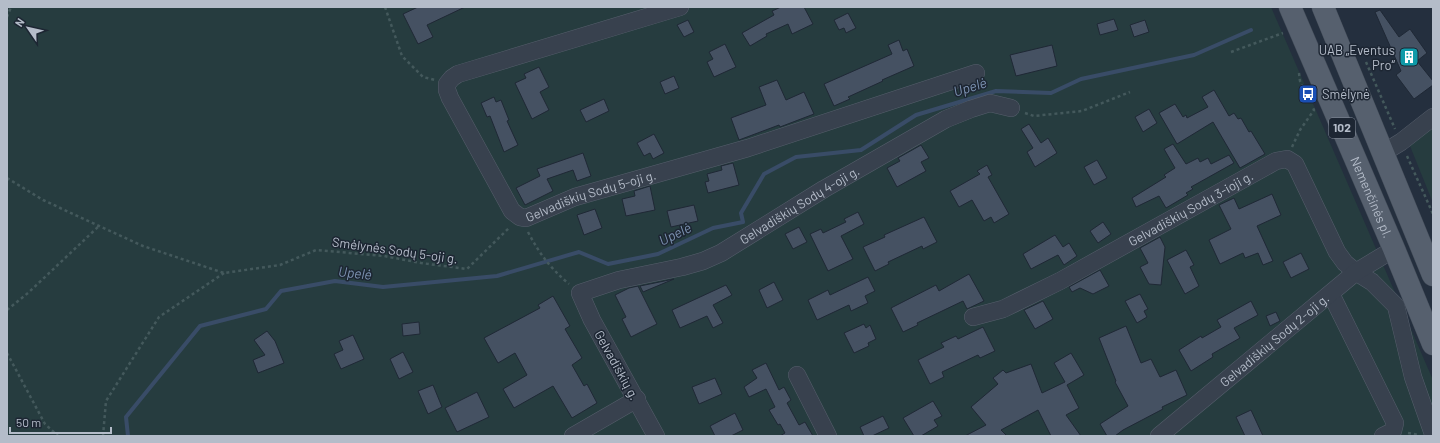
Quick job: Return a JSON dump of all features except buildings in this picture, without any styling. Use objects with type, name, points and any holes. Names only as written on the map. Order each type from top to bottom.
[{"type":"main road","name":"Nemenčinės pl.","points":[[1290,7],[1394,249],[1433,344]]},
{"type":"main road","name":"Nemenčinės pl.","points":[[1323,7],[1392,148],[1433,275]]},
{"type":"street","points":[[447,84],[458,74],[680,7]]},
{"type":"street","name":"Gelvadiškių Sodų 5-oji g.","points":[[447,84],[447,90],[450,98],[512,211],[520,217],[526,218],[575,197],[748,148],[976,74]]},
{"type":"street","name":"Gelvadiškių Sodų 4-oji g.","points":[[580,293],[619,280],[682,267],[703,261],[720,253],[824,189],[946,119],[990,103],[1011,108]]},
{"type":"street","points":[[1392,148],[1433,117]]},
{"type":"street","name":"Gelvadiškių Sodų 3-ioji g.","points":[[973,317],[1002,309],[1060,281],[1276,162],[1288,159],[1295,164],[1337,252],[1345,263],[1372,282],[1396,306],[1428,434]]},
{"type":"street","name":"Gelvadiškių Sodų 2-oji g.","points":[[1159,436],[1356,272],[1394,249]]},
{"type":"street","name":"Gelvadiškių g.","points":[[580,293],[592,320],[637,399],[656,436]]},
{"type":"street","points":[[1331,294],[1395,423],[1388,434]]},
{"type":"street","points":[[797,375],[828,436]]},
{"type":"street","points":[[573,436],[637,399]]},
{"type":"path","points":[[7,17],[11,7]]},
{"type":"path","points":[[385,7],[402,56],[423,78],[447,84]]},
{"type":"path","points":[[1231,52],[1290,31]]},
{"type":"path","points":[[1364,58],[1392,148],[1433,214]]},
{"type":"path","points":[[1011,108],[1034,116],[1082,111],[1130,92]]},
{"type":"path","name":"Smėlynės Sodų 5-oji g.","points":[[7,178],[43,200],[143,246],[224,273],[280,264],[316,250],[384,256],[467,269],[520,217]]},
{"type":"path","points":[[520,217],[539,252],[555,272],[580,293]]},
{"type":"path","points":[[7,310],[28,293],[98,226]]},
{"type":"path","points":[[103,436],[106,401],[159,317],[224,273]]},
{"type":"path","points":[[7,353],[45,424],[58,436]]},
{"type":"path","points":[[1388,434],[1428,434]]},
{"type":"green space","points":[[7,7],[1271,7],[1433,380],[1433,436],[7,436]]},
{"type":"green space","points":[[1433,123],[1433,203],[1408,141]]},
{"type":"waterway","name":"Upelė","points":[[128,436],[126,417],[200,326],[266,309],[281,291],[335,281],[383,287],[497,276],[579,252],[608,264],[658,254],[713,228],[743,222],[741,213],[764,174],[796,157],[861,150],[916,115],[996,91],[1051,93],[1081,79],[1194,55],[1251,30]]},
{"type":"place","name":"UAB „Eventus Pro“","points":[[1409,57]]},
{"type":"place","name":"Smėlynė","points":[[1308,94]]}]
